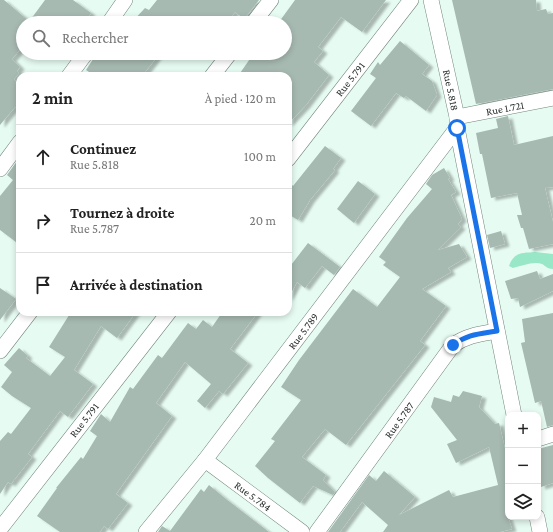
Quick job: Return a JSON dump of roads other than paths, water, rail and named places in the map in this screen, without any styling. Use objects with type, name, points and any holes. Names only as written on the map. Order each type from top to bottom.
[{"type":"street","points":[[114,16],[126,0]]},
{"type":"street","points":[[258,16],[271,0]]},
{"type":"street","name":"Rue 5.791","points":[[292,154],[411,0]]},
{"type":"street","name":"Rue 5.818","points":[[431,0],[457,122],[513,412]]},
{"type":"street","points":[[72,72],[81,60]]},
{"type":"street","points":[[215,72],[225,60]]},
{"type":"street","name":"Rue 1.721","points":[[457,122],[553,98]]},
{"type":"street","name":"Rue 5.789","points":[[146,532],[205,460],[457,122]]},
{"type":"street","points":[[0,168],[16,147]]},
{"type":"street","points":[[0,351],[27,316]]},
{"type":"street","name":"Rue 5.791","points":[[0,529],[166,316]]},
{"type":"street","name":"Rue 5.787","points":[[317,532],[453,345],[463,338],[497,331]]},
{"type":"street","points":[[541,438],[553,434]]},
{"type":"street","name":"Rue 5.784","points":[[205,460],[302,532]]},
{"type":"street","points":[[538,520],[540,532]]}]
